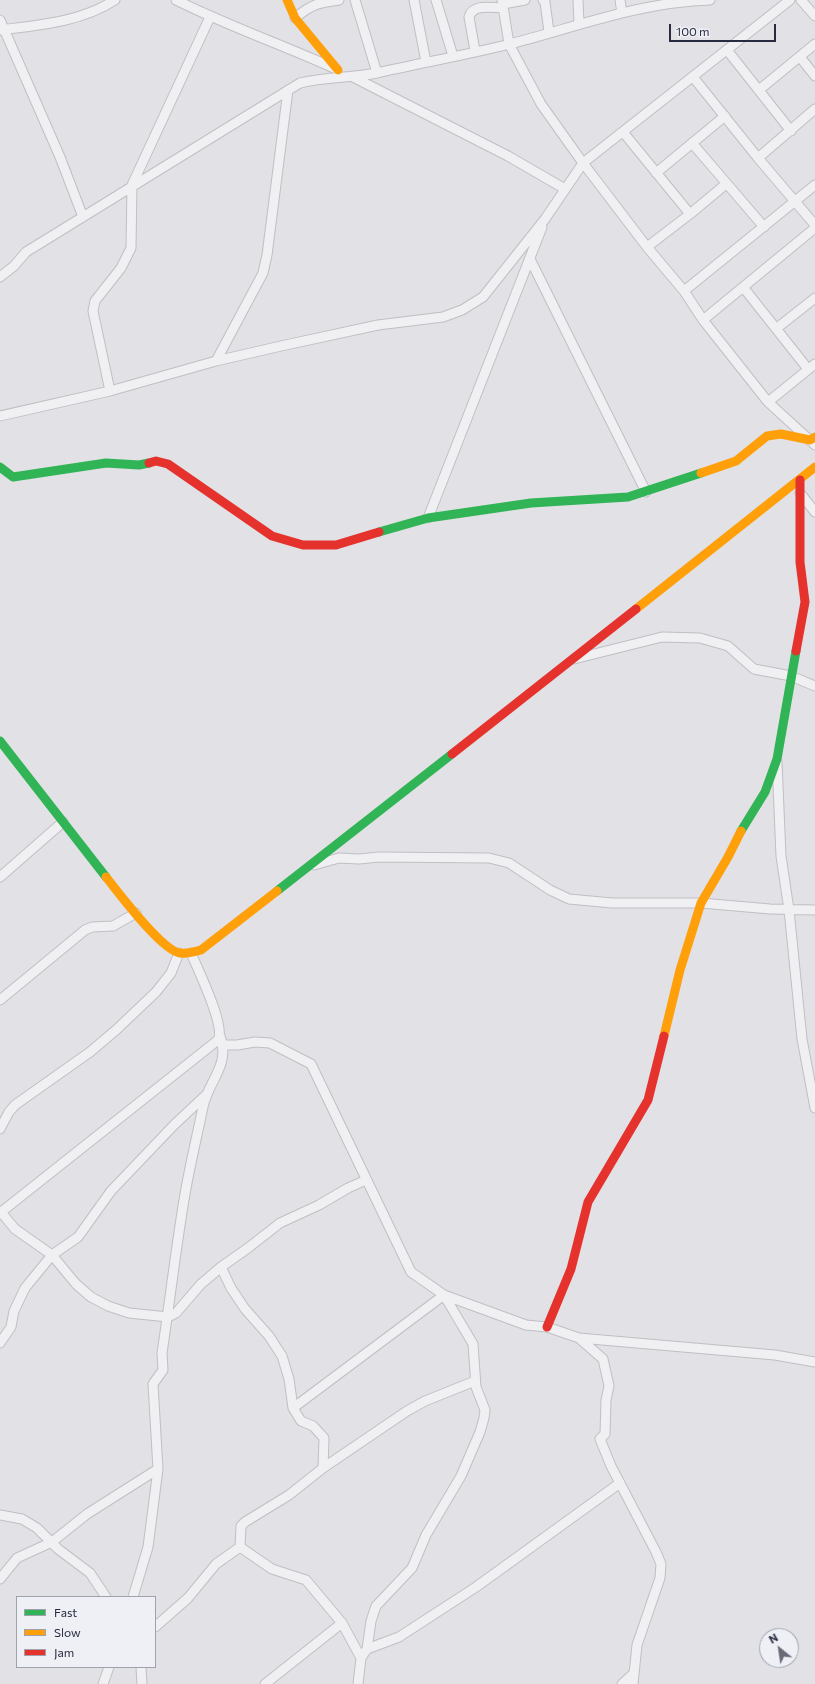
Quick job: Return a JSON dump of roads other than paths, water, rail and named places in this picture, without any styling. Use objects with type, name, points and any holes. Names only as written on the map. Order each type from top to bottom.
[{"type":"street","points":[[2,30],[62,22],[101,9],[115,0]]},
{"type":"street","points":[[176,0],[210,17],[289,48],[355,77],[508,156],[565,190]]},
{"type":"street","points":[[287,0],[295,18],[338,70]]},
{"type":"street","points":[[295,18],[317,3],[339,0]]},
{"type":"street","points":[[355,0],[377,73]]},
{"type":"street","points":[[414,0],[426,62]]},
{"type":"street","points":[[436,0],[452,56]]},
{"type":"street","points":[[475,51],[469,17],[470,13],[473,10],[481,8],[525,0]]},
{"type":"street","points":[[543,0],[545,2],[549,32]]},
{"type":"street","points":[[578,0],[579,23]]},
{"type":"street","points":[[620,0],[622,13]]},
{"type":"street","points":[[0,277],[14,266],[26,252],[132,185],[300,83],[317,79],[355,77],[377,73],[510,44],[579,23],[622,13],[693,0],[710,0]]},
{"type":"street","points":[[0,416],[110,391],[216,360],[378,324],[443,317],[462,310],[483,297],[545,219],[583,163],[790,0]]},
{"type":"street","points":[[801,0],[815,16]]},
{"type":"street","points":[[503,4],[510,44],[541,104],[583,163],[647,247],[684,291],[703,320],[768,402],[813,441]]},
{"type":"street","points":[[110,391],[93,311],[95,301],[121,268],[131,248],[132,185],[210,17]]},
{"type":"street","points":[[0,20],[2,30],[60,156],[83,217]]},
{"type":"street","points":[[759,90],[815,44]]},
{"type":"street","points":[[728,50],[791,131]]},
{"type":"street","points":[[800,56],[815,76]]},
{"type":"street","points":[[693,77],[815,227],[703,320]]},
{"type":"street","points":[[216,360],[263,273],[267,255],[288,90]]},
{"type":"street","points":[[758,158],[815,109]]},
{"type":"street","points":[[656,173],[725,116]]},
{"type":"street","points":[[623,132],[690,214]]},
{"type":"street","points":[[692,143],[764,227]]},
{"type":"street","points":[[647,247],[726,184]]},
{"type":"street","points":[[684,291],[815,185]]},
{"type":"street","points":[[428,518],[545,219]]},
{"type":"street","points":[[530,259],[646,492]]},
{"type":"street","points":[[743,287],[777,328],[812,366],[768,402]]},
{"type":"street","points":[[777,328],[815,298]]},
{"type":"street","points":[[0,467],[13,477],[106,463],[139,465],[156,461],[168,464],[272,536],[303,545],[336,545],[428,518],[530,503],[628,496],[646,492],[736,461],[767,436],[781,434],[813,441]]},
{"type":"street","points":[[0,741],[136,914],[166,947],[179,953],[191,953],[201,950],[310,866],[815,467]]},
{"type":"street","points":[[547,1327],[571,1269],[588,1202],[648,1100],[680,970],[701,903],[728,857],[746,821],[765,792],[777,759],[805,602],[800,562],[800,480]]},
{"type":"street","points":[[800,493],[815,512]]},
{"type":"street","points":[[569,661],[662,637],[700,638],[728,646],[754,669],[791,676],[815,686]]},
{"type":"street","points":[[777,759],[781,856],[789,910],[802,1039],[815,1108]]},
{"type":"street","points":[[0,877],[63,822]]},
{"type":"street","points":[[310,866],[340,858],[489,858],[509,863],[550,890],[569,898],[612,903],[701,903],[789,910],[815,910]]},
{"type":"street","points":[[0,1000],[85,930],[92,927],[113,926],[136,914]]},
{"type":"street","points":[[0,1129],[9,1112],[16,1105],[90,1052],[156,992],[171,973],[179,953]]},
{"type":"street","points":[[133,1596],[148,1547],[158,1469],[153,1384],[163,1370],[162,1353],[186,1193],[204,1103],[219,1072],[224,1054],[216,1013],[191,953]]},
{"type":"street","points":[[366,1180],[348,1188],[319,1205],[280,1223],[221,1267],[201,1284],[176,1313],[168,1317],[129,1313],[108,1306],[91,1297],[76,1284],[52,1255],[15,1229],[0,1212],[218,1040],[237,1045],[255,1042],[270,1043],[311,1064],[411,1272],[444,1294],[526,1325],[547,1327],[579,1338],[775,1355],[815,1362]]},
{"type":"street","points":[[0,1343],[11,1327],[14,1311],[26,1288],[52,1255],[78,1237],[111,1191],[174,1125],[210,1091]]},
{"type":"street","points":[[221,1267],[231,1288],[242,1304],[269,1336],[282,1356],[289,1379],[293,1408],[301,1421],[313,1426],[324,1438],[323,1468]]},
{"type":"street","points":[[358,1684],[361,1658],[367,1649],[371,1621],[376,1606],[412,1568],[426,1535],[461,1476],[480,1432],[484,1418],[485,1410],[475,1381],[473,1344],[444,1294]]},
{"type":"street","points":[[293,1408],[444,1294]]},
{"type":"street","points":[[579,1338],[603,1359],[609,1386],[606,1400],[605,1434],[600,1438],[605,1454],[661,1564],[660,1578],[638,1645],[633,1684]]},
{"type":"street","points":[[240,1547],[241,1526],[245,1522],[289,1495],[323,1468],[407,1411],[425,1401],[475,1381]]},
{"type":"street","points":[[0,1580],[17,1558],[52,1542],[87,1514],[158,1469]]},
{"type":"street","points":[[367,1649],[399,1637],[470,1592],[620,1483]]},
{"type":"street","points":[[0,1515],[22,1519],[37,1528],[90,1573],[105,1596]]},
{"type":"street","points":[[240,1547],[272,1569],[306,1580],[342,1623],[361,1658]]},
{"type":"street","points":[[156,1626],[188,1598],[216,1564],[240,1547]]},
{"type":"street","points":[[138,1580],[138,1596]]},
{"type":"street","points":[[265,1684],[342,1623]]},
{"type":"street","points":[[103,1684],[109,1668]]},
{"type":"street","points":[[140,1668],[142,1684]]},
{"type":"street","points":[[622,1684],[634,1674]]}]
